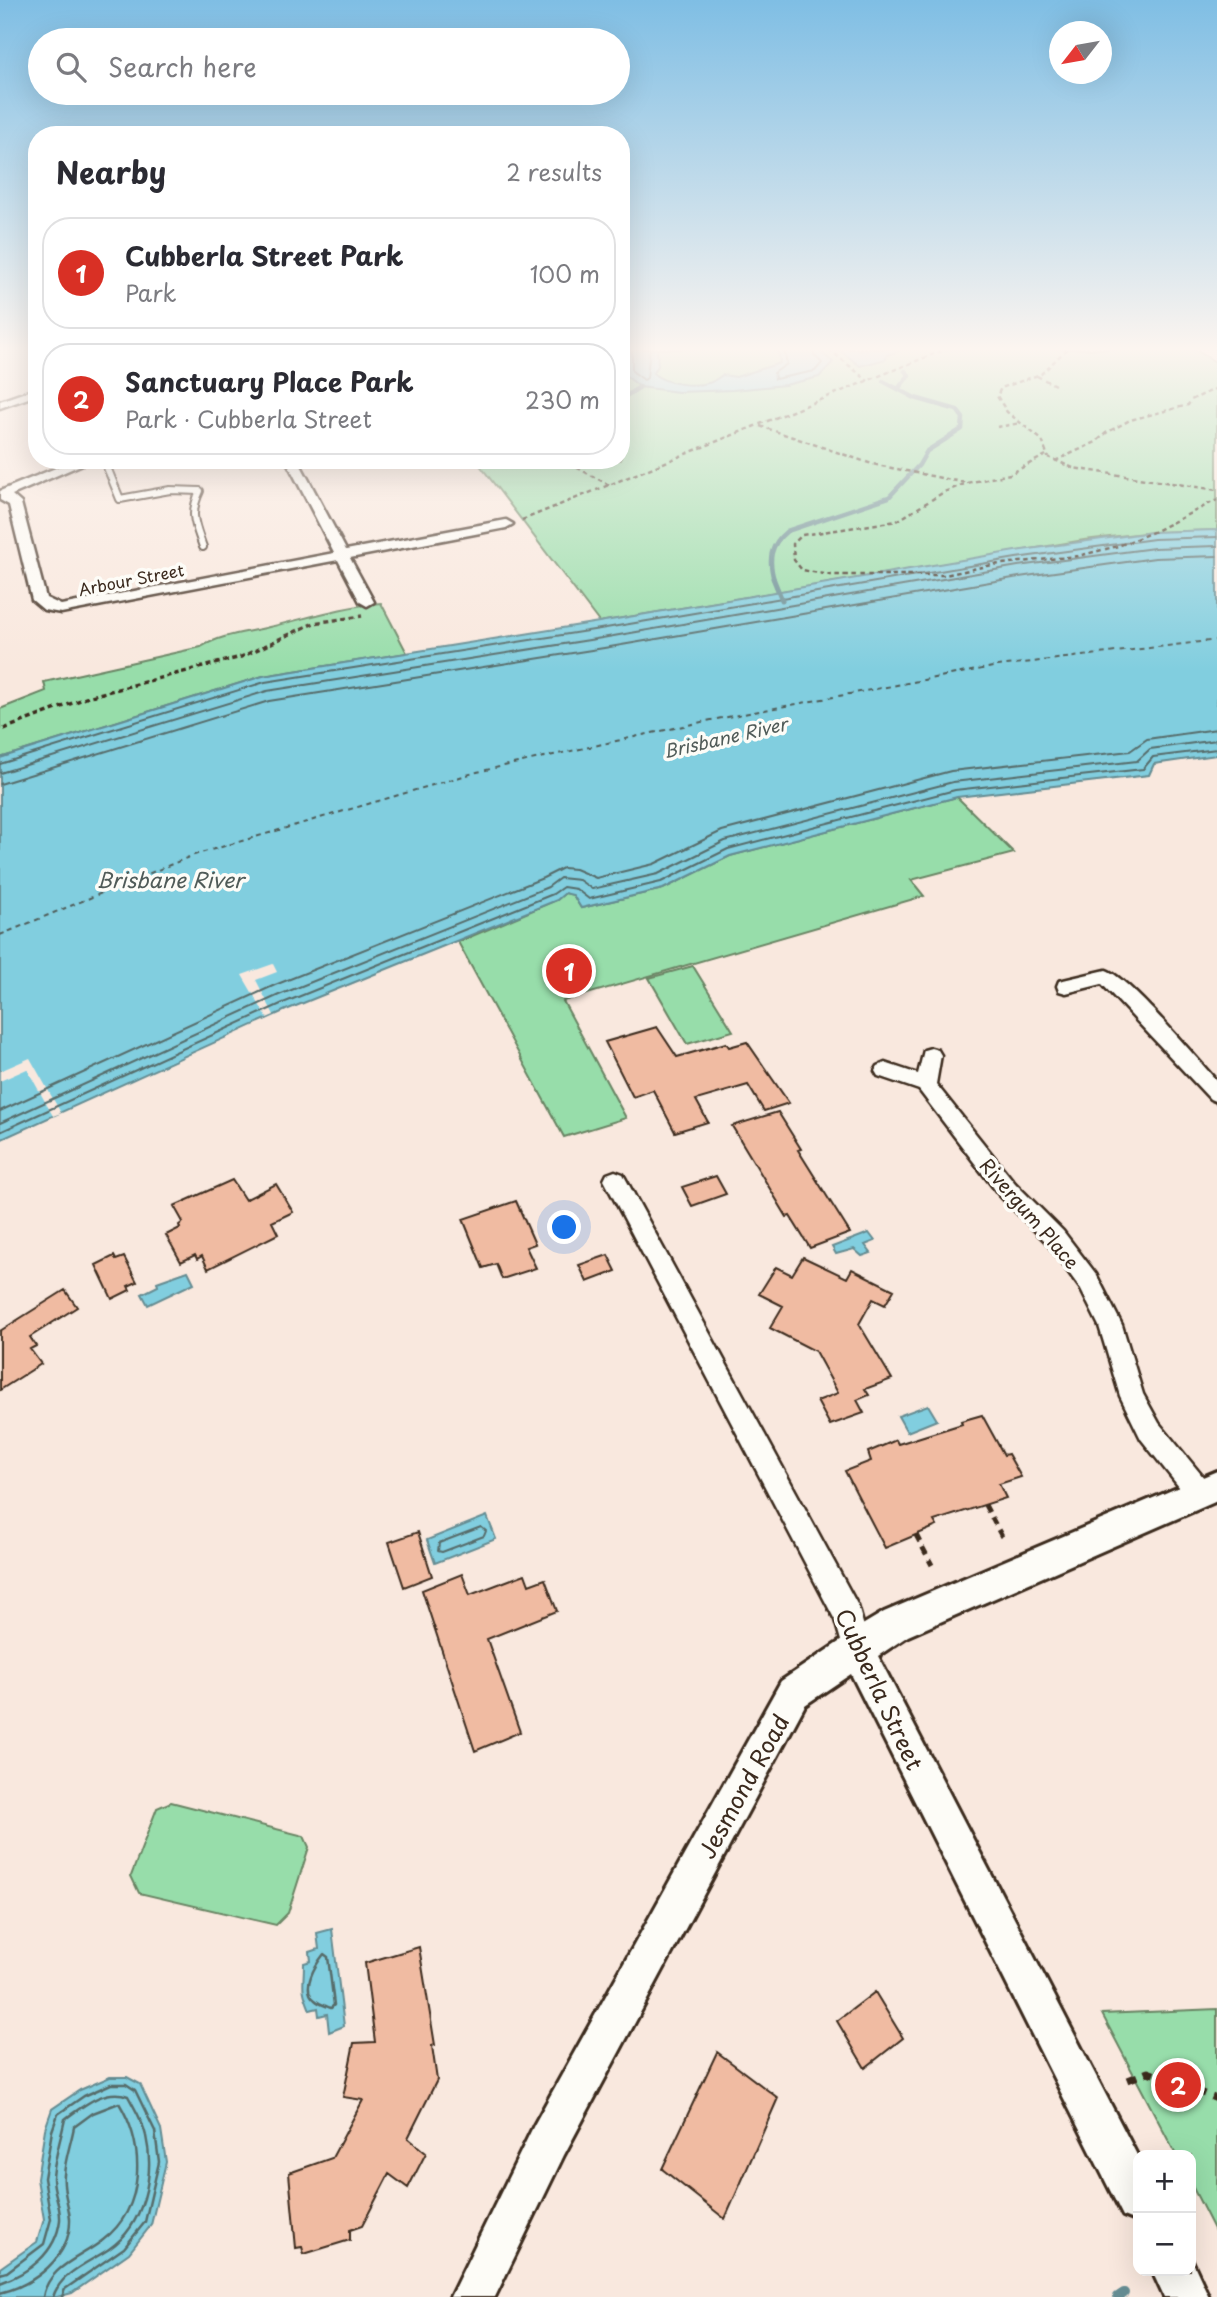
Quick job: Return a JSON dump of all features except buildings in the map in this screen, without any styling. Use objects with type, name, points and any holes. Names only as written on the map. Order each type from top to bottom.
[{"type":"street","points":[[1,496],[65,469]]},
{"type":"street","points":[[297,469],[368,602]]},
{"type":"street","name":"Arbour Street","points":[[1,496],[15,503],[39,600],[54,608],[80,606],[506,524]]},
{"type":"street","points":[[1066,986],[1106,977],[1127,996],[1217,1094]]},
{"type":"street","points":[[885,1071],[926,1085],[931,1055]]},
{"type":"street","name":"Rivergum Place","points":[[926,1085],[1007,1189],[1055,1237],[1088,1281],[1110,1325],[1132,1396],[1150,1431],[1209,1490]]},
{"type":"street","name":"Cubberla Street","points":[[615,1180],[848,1616],[856,1648],[1133,2191]]},
{"type":"street","name":"Jesmond Road","points":[[472,2297],[549,2140],[793,1693],[856,1648],[896,1624],[1209,1490]]},
{"type":"street","points":[[1176,2276],[1187,2297]]},
{"type":"lane","points":[[108,469],[120,499],[167,489],[186,488],[200,491],[193,506],[193,517],[203,547]]},
{"type":"path","points":[[506,524],[533,517],[685,456]]},
{"type":"path","points":[[849,456],[872,464],[967,483]]},
{"type":"path","points":[[1042,456],[1010,474],[967,483],[933,497],[897,521],[802,534],[793,544],[794,560],[802,570],[830,575],[946,575],[992,565],[1077,556],[1153,532],[1217,500]]},
{"type":"path","points":[[1048,456],[1064,466],[1148,482],[1217,491]]},
{"type":"path","points":[[1055,462],[1067,456]]},
{"type":"path","points":[[580,469],[611,486]]},
{"type":"path","points":[[5,729],[35,714],[92,695],[257,652],[313,624],[355,619],[368,613],[368,602]]},
{"type":"path","points":[[985,1505],[1002,1537]]},
{"type":"path","points":[[916,1535],[932,1565]]},
{"type":"path","points":[[1128,2080],[1148,2072],[1217,2099]]},
{"type":"green space","points":[[630,456],[1217,456],[1217,530],[1153,532],[1084,540],[599,622],[483,469],[630,469]]},
{"type":"green space","points":[[381,603],[407,653],[263,676],[0,758],[0,709],[46,691],[44,682],[201,647],[226,637],[324,613]]},
{"type":"green space","points":[[957,797],[1014,853],[911,880],[924,896],[563,1001],[626,1118],[564,1137],[458,942],[557,900],[565,893],[573,895],[581,908],[663,889],[730,856]]},
{"type":"green space","points":[[693,966],[733,1031],[687,1044],[649,978]]},
{"type":"green space","points":[[171,1802],[304,1836],[309,1847],[288,1913],[276,1925],[139,1893],[131,1876],[157,1808]]},
{"type":"green space","points":[[1217,2009],[1217,2235],[1196,2194],[1196,2150],[1173,2150],[1102,2014]]},
{"type":"water","name":"Brisbane River","points":[[1217,530],[1217,755],[1154,764],[1149,775],[957,797],[730,856],[663,889],[581,908],[573,895],[565,893],[557,900],[286,1010],[0,1140],[0,758],[263,676],[1015,551],[1153,532]]},
{"type":"water","points":[[869,1233],[875,1241],[865,1245],[871,1253],[862,1256],[854,1249],[836,1254],[832,1247]]},
{"type":"water","points":[[188,1271],[194,1283],[148,1305],[142,1294],[158,1286],[157,1282]]},
{"type":"water","points":[[928,1405],[937,1420],[907,1432],[898,1416]]},
{"type":"water","points":[[487,1516],[496,1539],[435,1563],[427,1540]]},
{"type":"water","points":[[332,1929],[344,2026],[329,2032],[327,2014],[319,2016],[318,2008],[310,2010],[303,1983],[304,1963],[311,1961],[310,1952],[319,1949],[317,1933]]},
{"type":"water","points":[[110,2077],[127,2077],[140,2084],[161,2129],[166,2162],[151,2225],[129,2253],[72,2293],[57,2297],[0,2297],[0,2268],[37,2242],[44,2219],[37,2179],[45,2129],[52,2109],[80,2090]]},
{"type":"pier","points":[[273,964],[277,972],[256,980],[274,1015],[267,1018],[242,975]]},
{"type":"pier","points":[[30,1058],[61,1113],[53,1116],[27,1069],[0,1081],[0,1071]]},
{"type":"waterway","points":[[774,580],[772,553],[787,531],[889,497],[924,456]]},
{"type":"waterway","points":[[773,578],[782,600]]},
{"type":"waterway","points":[[1118,2297],[1124,2293]]},
{"type":"ferry route","points":[[0,935],[194,855],[477,772],[706,721],[998,666],[1217,640]]},
{"type":"place","name":"Cubberla Street Park","points":[[569,971]]},
{"type":"place","name":"Sanctuary Place Park","points":[[1178,2085]]}]
